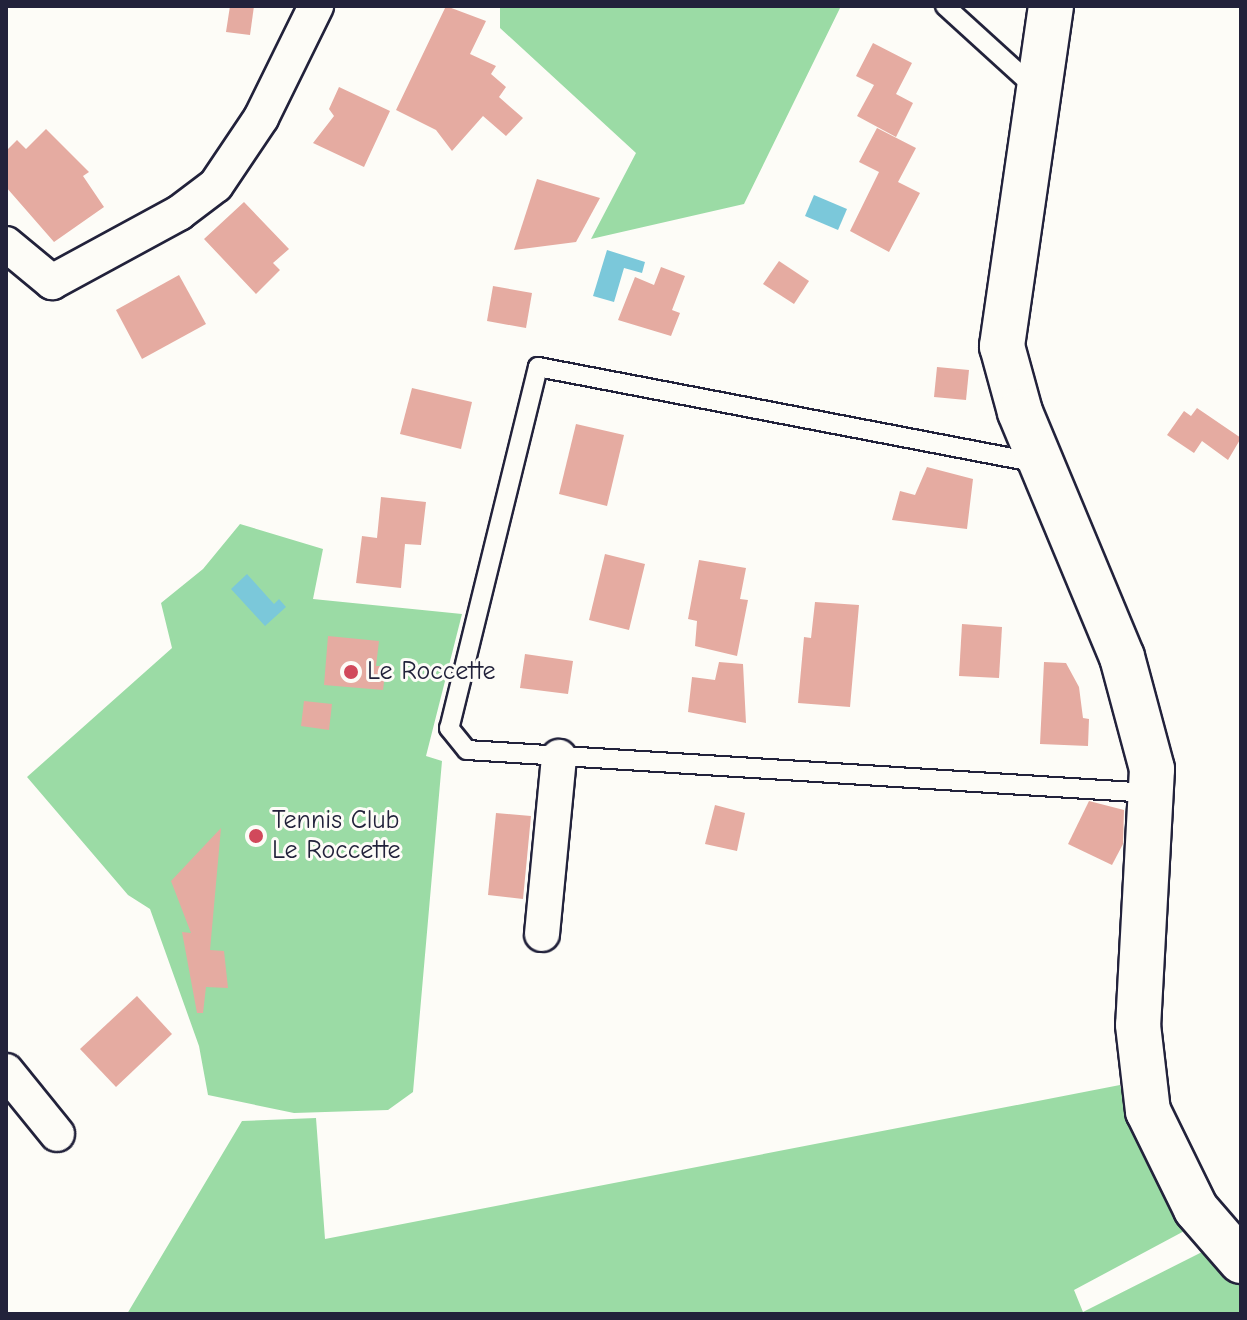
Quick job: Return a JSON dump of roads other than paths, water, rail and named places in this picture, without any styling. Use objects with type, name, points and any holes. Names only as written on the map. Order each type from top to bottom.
[{"type":"street","points":[[6,244],[52,282],[203,194],[240,155],[316,6]]},
{"type":"street","points":[[1051,6],[1002,346],[1040,463],[1122,657],[1155,793],[1138,1025],[1141,1073],[1148,1111],[1196,1209],[1241,1261]]},
{"type":"street","points":[[542,934],[559,757]]},
{"type":"street","points":[[6,1071],[57,1134]]},
{"type":"lane","points":[[945,6],[1040,92]]},
{"type":"lane","points":[[1040,463],[538,367],[449,728],[467,750],[1155,793]]},
{"type":"water","points":[[814,195],[847,209],[838,230],[805,216]]},
{"type":"water","points":[[607,250],[645,262],[642,273],[624,268],[614,302],[593,296]]},
{"type":"water","points":[[247,574],[274,604],[279,599],[286,607],[265,626],[231,589]]},
{"type":"place","name":"Le Roccette","points":[[351,672]]},
{"type":"place","name":"Tennis Club Le Roccette","points":[[256,836]]}]
